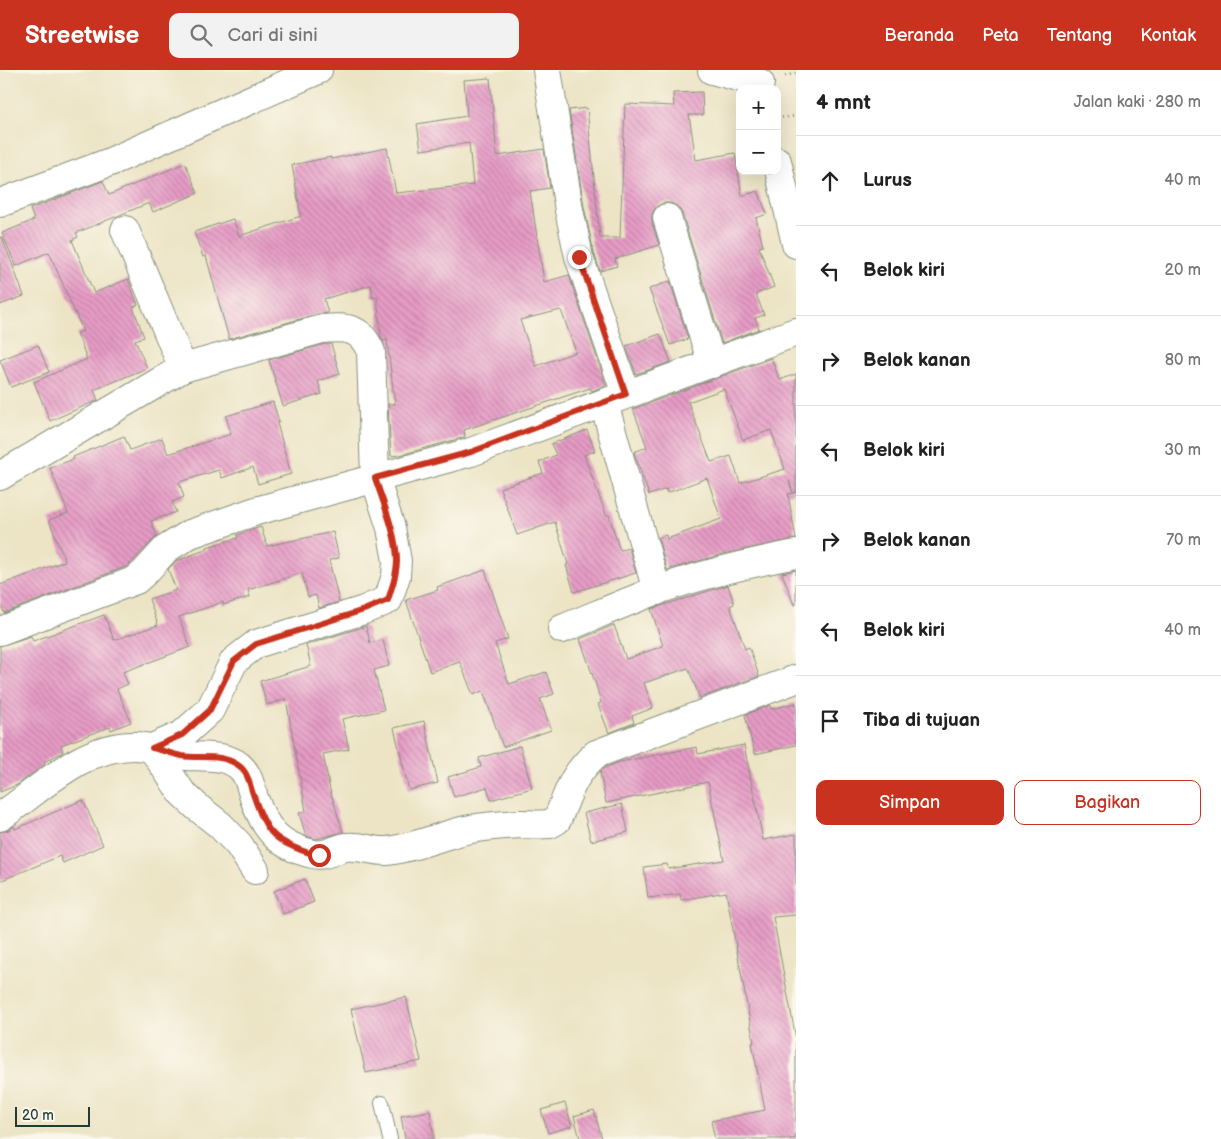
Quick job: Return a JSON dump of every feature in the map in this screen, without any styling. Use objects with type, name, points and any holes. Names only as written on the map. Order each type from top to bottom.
[{"type":"street","points":[[0,203],[110,162],[318,70]]},
{"type":"street","points":[[547,70],[569,210],[615,398],[657,590]]},
{"type":"street","points":[[712,70],[759,81]]},
{"type":"street","points":[[780,175],[796,244]]},
{"type":"street","points":[[666,218],[712,364]]},
{"type":"street","points":[[125,230],[183,368]]},
{"type":"street","points":[[0,476],[183,368],[309,332],[345,328],[363,336],[371,352],[375,478],[391,528],[398,561],[396,576],[388,600],[364,610],[256,644],[234,661],[210,710],[182,735],[152,748]]},
{"type":"street","points":[[0,631],[136,580],[166,549],[190,534],[256,511],[471,452],[796,332]]},
{"type":"street","points":[[562,629],[657,590],[729,569],[796,554]]},
{"type":"street","points":[[0,816],[43,784],[80,761],[104,751],[134,746],[152,748],[182,756],[225,759],[236,763],[247,775],[265,824],[272,834],[296,848],[319,855],[347,847],[361,847],[378,851],[400,849],[469,829],[490,826],[544,825],[557,820],[574,779],[596,754],[796,679]]},
{"type":"street","points":[[152,748],[182,793],[233,838],[255,870]]},
{"type":"lane","points":[[382,1102],[390,1139]]},
{"type":"path","points":[[781,118],[796,116]]},
{"type":"building","points":[[490,78],[497,156],[544,149],[550,188],[530,191],[544,282],[569,275],[606,385],[592,391],[590,388],[464,430],[465,437],[391,456],[388,404],[395,404],[387,340],[383,341],[381,336],[377,297],[373,298],[371,285],[324,299],[328,313],[318,314],[229,339],[206,256],[203,257],[194,232],[233,219],[239,236],[301,216],[292,165],[331,157],[331,159],[387,148],[396,193],[473,185],[469,143],[421,150],[417,124],[467,116],[464,80]],"holes":[[[561,310],[576,352],[536,366],[520,320]]]},
{"type":"building","points":[[702,92],[703,115],[689,115],[696,160],[735,153],[736,175],[739,175],[742,196],[758,191],[767,214],[756,218],[763,246],[759,247],[774,287],[756,294],[764,315],[755,318],[759,329],[722,343],[682,213],[677,206],[671,203],[663,203],[656,207],[652,214],[652,223],[659,245],[615,259],[617,266],[600,271],[584,207],[569,110],[587,108],[600,238],[620,238],[625,104],[674,106],[673,93]]},
{"type":"building","points":[[185,163],[198,193],[153,212],[149,203],[76,233],[78,237],[72,240],[94,293],[128,279],[138,305],[133,307],[144,337],[135,340],[147,368],[94,390],[98,400],[50,421],[34,382],[87,359],[77,333],[83,331],[49,252],[16,266],[2,233],[34,220],[30,209],[103,181],[109,195]]},
{"type":"building","points":[[0,237],[2,237],[24,296],[0,305]]},
{"type":"building","points":[[670,281],[688,339],[670,345],[649,289]]},
{"type":"building","points":[[660,334],[671,362],[636,374],[626,346]]},
{"type":"building","points":[[331,344],[340,374],[318,381],[322,394],[283,406],[269,360]]},
{"type":"building","points":[[38,345],[49,372],[11,387],[0,360]]},
{"type":"building","points":[[771,358],[780,380],[796,374],[796,492],[788,494],[796,539],[723,554],[667,570],[658,538],[666,535],[667,539],[721,519],[707,478],[667,493],[666,489],[649,495],[634,452],[647,447],[633,409]],"holes":[[[724,389],[743,440],[771,430],[785,469],[740,483],[731,456],[711,462],[688,402]]]},
{"type":"building","points":[[273,402],[291,474],[258,484],[253,467],[222,478],[219,470],[179,482],[184,497],[172,502],[176,512],[151,521],[157,536],[128,566],[4,613],[0,603],[0,585],[65,561],[49,520],[68,513],[50,468],[124,436],[130,450],[162,438],[168,454],[231,434],[226,416]]},
{"type":"building","points":[[587,430],[595,451],[584,455],[606,515],[609,515],[619,548],[621,550],[629,548],[636,573],[574,592],[566,565],[568,564],[555,522],[517,535],[500,488],[543,473],[539,462],[556,455],[551,444]]},
{"type":"building","points":[[261,527],[267,546],[333,532],[339,558],[329,560],[339,602],[319,608],[316,595],[308,597],[302,573],[248,590],[250,597],[223,605],[223,602],[179,617],[190,647],[123,672],[128,684],[117,689],[131,722],[111,730],[110,727],[61,745],[63,752],[44,762],[45,764],[17,785],[0,792],[0,646],[31,636],[33,641],[104,615],[114,640],[158,625],[149,599],[176,590],[168,569],[176,561],[208,549],[207,547],[238,538],[237,535]]},
{"type":"building","points":[[485,570],[508,639],[495,643],[509,684],[546,672],[554,694],[540,699],[551,730],[503,747],[483,691],[473,695],[460,662],[430,672],[406,600],[438,590],[437,587]]},
{"type":"building","points":[[796,570],[796,605],[794,605],[782,573]]},
{"type":"building","points":[[728,585],[734,604],[730,606],[745,649],[749,647],[759,676],[700,698],[688,668],[644,683],[653,708],[632,716],[634,723],[609,733],[598,704],[601,703],[580,639],[614,625],[626,659],[663,646],[651,609]]},
{"type":"building","points":[[366,626],[370,643],[383,640],[389,666],[374,670],[384,710],[342,719],[349,749],[323,754],[330,790],[343,832],[316,839],[306,836],[299,813],[306,811],[286,699],[267,705],[260,681],[311,666],[306,645]]},
{"type":"building","points":[[796,703],[796,745],[755,754],[745,715],[770,705],[771,709]]},
{"type":"building","points":[[424,721],[438,783],[409,790],[394,728]]},
{"type":"building","points":[[744,745],[763,840],[796,834],[796,915],[773,917],[796,1039],[796,1139],[715,1139],[711,1121],[765,1110],[726,892],[681,900],[680,894],[648,898],[644,867],[667,864],[668,869],[724,860],[708,782],[606,803],[600,772],[604,768],[620,762],[697,747],[698,754]]},
{"type":"building","points":[[520,746],[532,788],[491,800],[487,787],[454,797],[448,777],[481,767],[479,758]]},
{"type":"building","points":[[83,800],[103,845],[63,863],[60,856],[0,881],[0,832],[9,830],[14,826],[15,829]]},
{"type":"building","points":[[622,804],[628,832],[591,841],[584,813]]},
{"type":"building","points":[[305,879],[314,902],[283,914],[274,891]]},
{"type":"building","points":[[406,997],[421,1061],[366,1073],[351,1009]]},
{"type":"building","points":[[565,1103],[572,1126],[548,1133],[541,1110]]},
{"type":"building","points":[[594,1110],[602,1139],[580,1139],[574,1116]]},
{"type":"building","points":[[430,1111],[434,1139],[405,1139],[401,1116]]},
{"type":"route","points":[[319,855],[296,848],[272,834],[265,824],[247,775],[236,763],[210,757],[182,756],[152,748],[182,735],[198,722],[210,710],[218,697],[234,661],[256,644],[364,610],[388,600],[396,576],[398,561],[391,528],[375,478],[471,452],[626,394],[579,257]]}]
